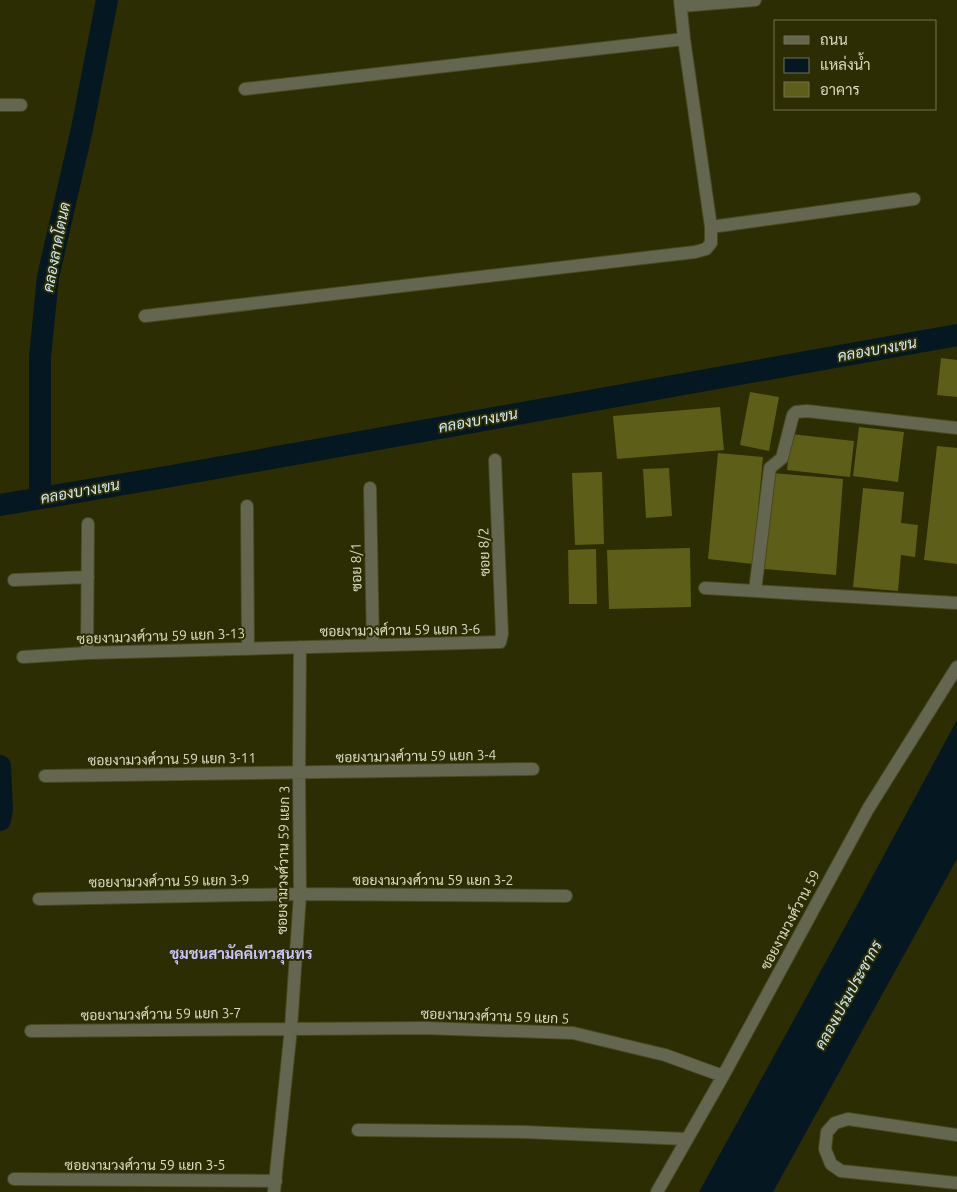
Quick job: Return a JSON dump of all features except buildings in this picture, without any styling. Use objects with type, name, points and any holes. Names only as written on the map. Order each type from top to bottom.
[{"type":"street","points":[[145,316],[695,252],[706,249],[711,243],[711,227],[684,38],[681,3],[755,0]]},
{"type":"street","points":[[245,89],[684,38]]},
{"type":"street","points":[[0,105],[21,105]]},
{"type":"street","points":[[711,227],[914,199]]},
{"type":"street","points":[[755,591],[770,468],[782,458],[791,422],[796,412],[808,410],[957,428]]},
{"type":"street","name":"ซอย 8/2","points":[[495,460],[502,634],[500,642]]},
{"type":"street","name":"ซอย 8/1","points":[[370,488],[373,645]]},
{"type":"street","points":[[247,506],[248,649]]},
{"type":"street","points":[[87,653],[88,524]]},
{"type":"street","points":[[14,580],[88,577]]},
{"type":"street","points":[[705,588],[957,603]]},
{"type":"street","name":"ซอยงามวงศ์วาน 59 แยก 3-6","points":[[300,648],[500,642]]},
{"type":"street","name":"ซอยงามวงศ์วาน 59 แยก 3-13","points":[[23,657],[87,653],[300,648]]},
{"type":"street","name":"ซอยงามวงศ์วาน 59 แยก 3","points":[[275,1186],[291,1028],[300,894],[298,773],[300,648]]},
{"type":"street","name":"ซอยงามวงศ์วาน 59","points":[[657,1192],[723,1076],[868,808],[957,667]]},
{"type":"street","name":"ซอยงามวงศ์วาน 59 แยก 3-4","points":[[298,773],[533,769]]},
{"type":"street","name":"ซอยงามวงศ์วาน 59 แยก 3-11","points":[[45,776],[298,773]]},
{"type":"street","name":"ซอยงามวงศ์วาน 59 แยก 3-2","points":[[300,894],[566,896]]},
{"type":"street","name":"ซอยงามวงศ์วาน 59 แยก 3-9","points":[[39,898],[300,894]]},
{"type":"street","name":"ซอยงามวงศ์วาน 59 แยก 5","points":[[291,1028],[424,1028],[573,1033],[665,1055],[723,1076]]},
{"type":"street","name":"ซอยงามวงศ์วาน 59 แยก 3-7","points":[[31,1030],[291,1028]]},
{"type":"street","points":[[957,1135],[848,1119],[835,1123],[827,1132],[826,1149],[831,1164],[841,1170],[957,1183]]},
{"type":"street","points":[[358,1130],[525,1132],[686,1139]]},
{"type":"street","name":"ซอยงามวงศ์วาน 59 แยก 3-5","points":[[14,1179],[275,1186]]},
{"type":"water","name":"คลองเปรมประชากร","points":[[957,720],[957,859],[773,1192],[699,1192],[856,907]]},
{"type":"waterway","name":"คลองลาดโตนด","points":[[40,498],[40,357],[48,277],[82,129],[107,0]]},
{"type":"waterway","name":"คลองบางเขน","points":[[0,505],[957,335]]},
{"type":"waterway","points":[[0,766],[2,809],[0,820]]},
{"type":"district","name":"ชุมชนสามัคคีเทวสุนทร","points":[[241,953]]}]
